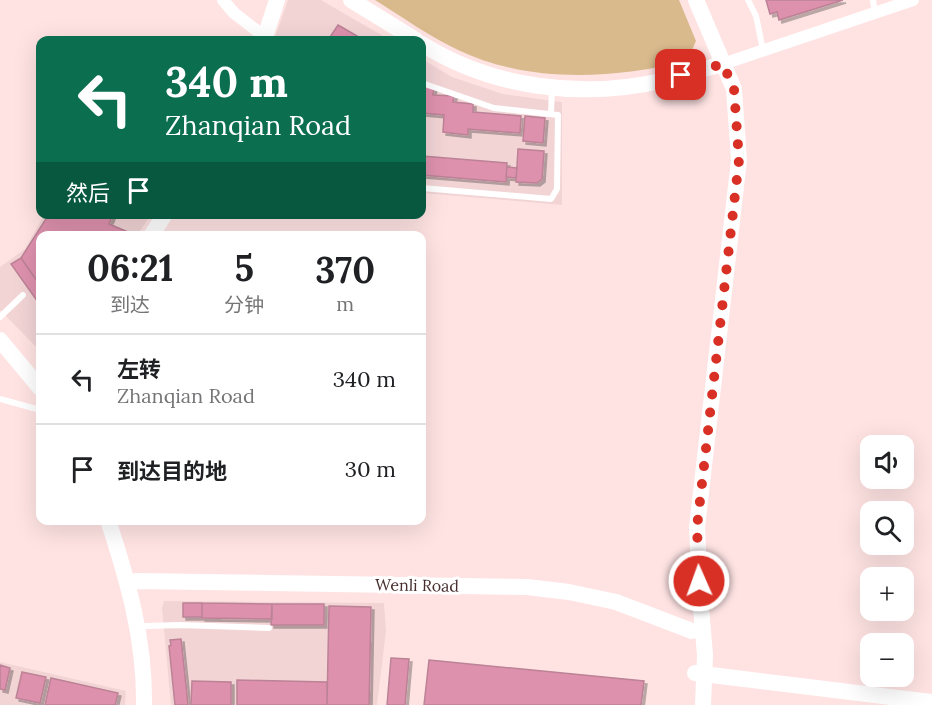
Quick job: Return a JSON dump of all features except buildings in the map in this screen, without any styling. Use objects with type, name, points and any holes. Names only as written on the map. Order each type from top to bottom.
[{"type":"main road","points":[[351,0],[406,36]]},
{"type":"main road","points":[[692,705],[700,677],[697,527],[739,160],[734,89],[696,0]]},
{"type":"main road","points":[[703,705],[692,631],[686,527],[728,159],[723,64],[725,42],[708,0]]},
{"type":"main road","points":[[266,36],[275,2]]},
{"type":"main road","points":[[426,48],[490,76],[552,87],[591,88],[637,85],[723,64]]},
{"type":"main road","points":[[0,328],[36,369]]},
{"type":"main road","points":[[0,340],[36,383]]},
{"type":"main road","points":[[109,525],[135,611],[141,653],[144,705]]},
{"type":"main road","points":[[119,525],[136,581],[146,626],[152,675],[152,705]]},
{"type":"main road","name":"Wenli Road","points":[[136,581],[527,587],[569,592],[616,602],[692,631]]},
{"type":"main road","points":[[700,677],[932,702]]},
{"type":"main road","points":[[700,677],[895,705]]},
{"type":"street","points":[[223,0],[234,13],[261,36]]},
{"type":"street","points":[[723,64],[914,0]]},
{"type":"lane","points":[[748,0],[756,16],[763,50]]},
{"type":"lane","points":[[873,0],[875,14]]},
{"type":"lane","points":[[426,83],[495,108],[558,115],[557,189],[550,199],[426,188]]},
{"type":"lane","points":[[551,114],[552,87]]},
{"type":"lane","points":[[0,317],[23,295]]},
{"type":"lane","points":[[0,399],[36,409]]},
{"type":"lane","points":[[146,626],[269,628]]},
{"type":"shaded area","points":[[288,0],[321,0],[383,36],[275,36]]},
{"type":"shaded area","points":[[375,0],[679,0],[696,41],[687,61],[659,67],[601,74],[542,73],[514,69],[458,50],[426,33]]},
{"type":"shaded area","points":[[426,61],[452,77],[503,94],[562,102],[562,205],[426,193]]},
{"type":"shaded area","points":[[42,219],[148,219],[140,231],[36,231],[36,347],[0,310],[0,267],[25,249]]},
{"type":"shaded area","points":[[164,601],[384,603],[386,631],[377,705],[171,705],[162,608]]},
{"type":"shaded area","points":[[0,662],[126,691],[125,705],[0,705]]},
{"type":"route","points":[[681,75],[723,64],[734,89],[739,160],[697,527],[699,581]]}]
